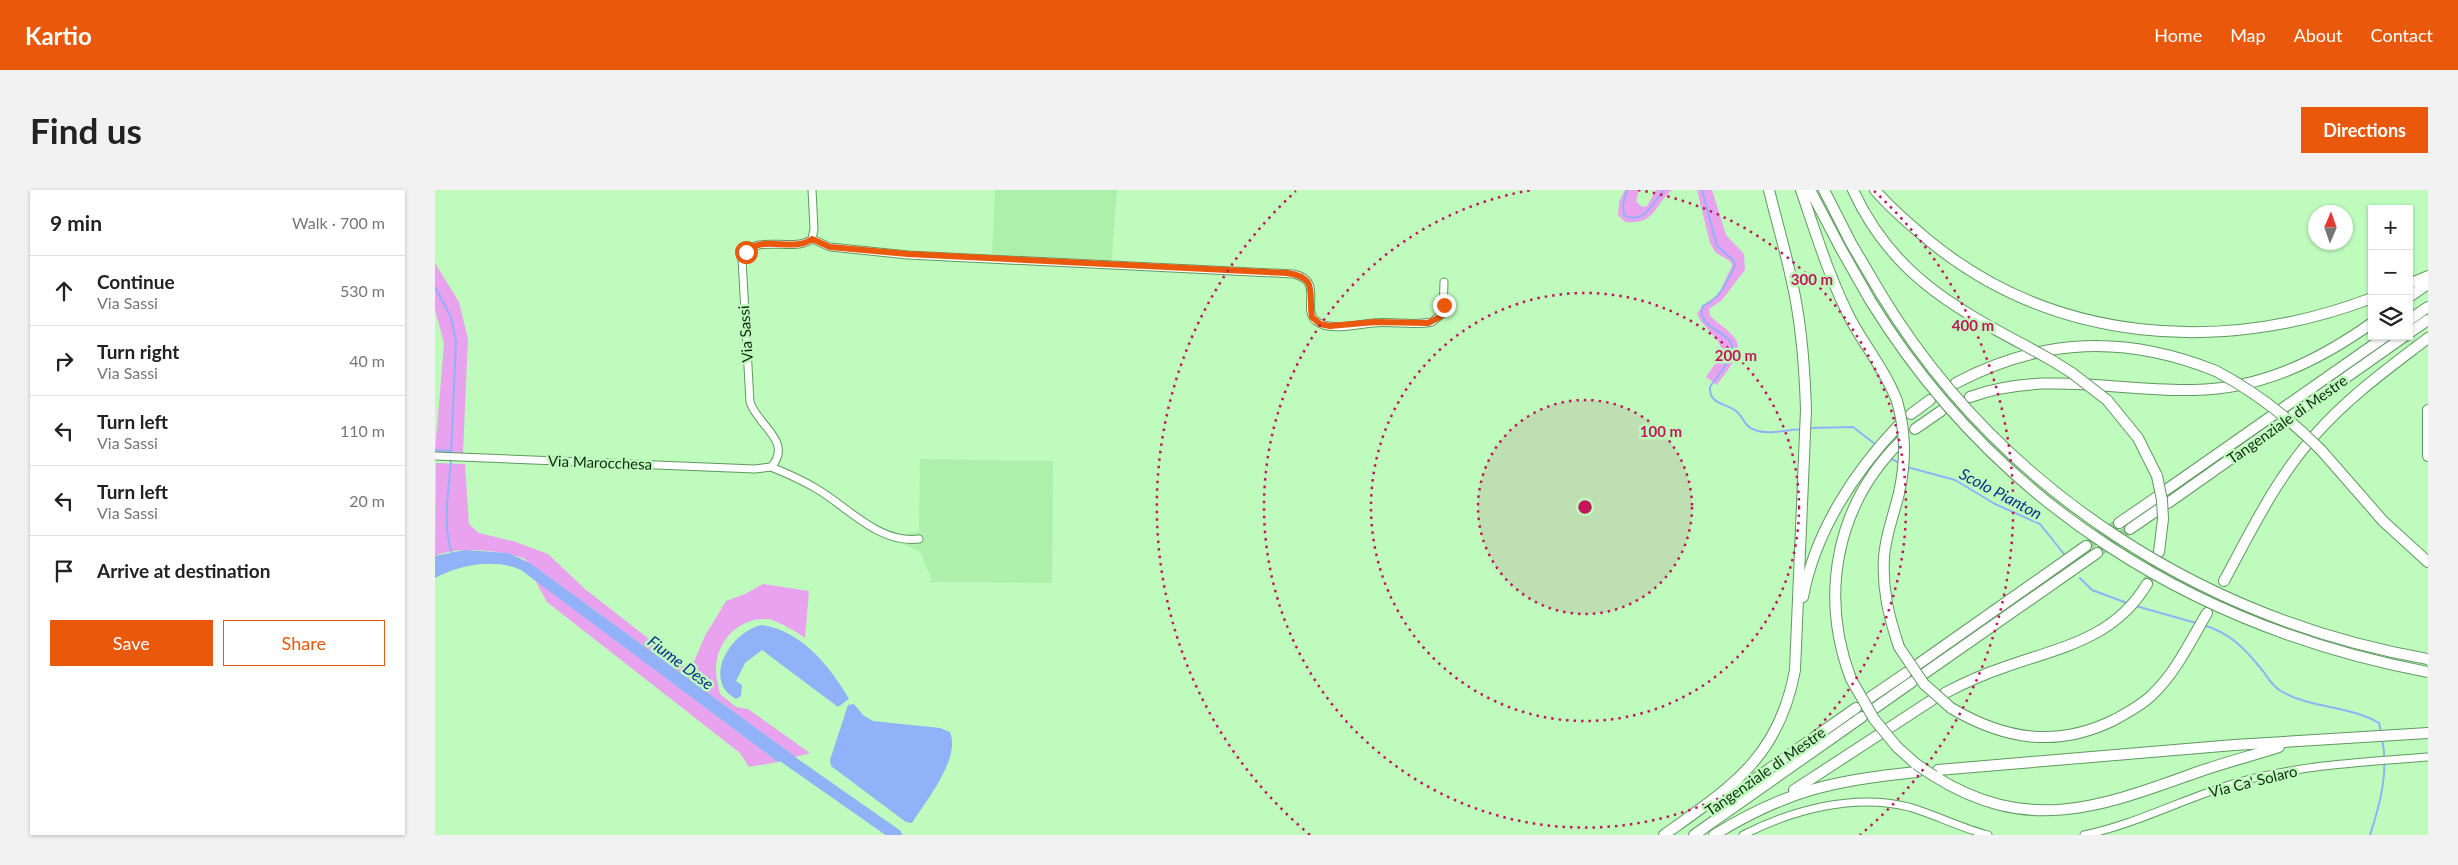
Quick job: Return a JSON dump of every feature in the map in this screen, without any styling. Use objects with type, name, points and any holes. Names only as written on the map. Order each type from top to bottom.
[{"type":"highway","points":[[1664,835],[1732,786],[1766,745],[1779,722],[1791,691],[1795,670],[1806,410],[1804,368],[1798,312],[1769,190]]},
{"type":"highway","points":[[1801,190],[1834,284],[1853,323],[1880,364],[1897,401],[1905,443],[1905,469],[1884,556],[1883,587],[1888,617],[1899,647],[1924,684],[1951,708],[1973,721],[1997,731],[2049,738],[2074,735],[2125,714],[2151,696],[2170,675],[2207,613]]},
{"type":"highway","points":[[1811,190],[1870,300],[1922,375],[1977,437],[2038,494],[2111,548],[2173,585],[2244,619],[2347,654],[2428,672]]},
{"type":"highway","points":[[1823,190],[1851,244],[1881,294],[1935,372],[1985,428],[2051,488],[2115,536],[2190,580],[2259,612],[2348,642],[2428,659]]},
{"type":"highway","points":[[1853,190],[1884,244],[1911,273],[1948,302],[2053,361],[2107,400],[2138,438],[2157,476],[2162,500],[2159,552]]},
{"type":"highway","points":[[1875,190],[1910,225],[1950,258],[1979,276],[2041,304],[2099,322],[2155,331],[2228,332],[2259,329],[2300,320],[2346,308],[2368,300]]},
{"type":"highway","points":[[2413,282],[2428,276]]},
{"type":"highway","points":[[2412,295],[2428,284]]},
{"type":"highway","points":[[2413,317],[2428,307]]},
{"type":"highway","points":[[2413,330],[2428,320]]},
{"type":"highway","points":[[1969,397],[2006,386],[2039,382],[2072,382],[2183,390],[2212,389],[2250,384],[2310,362],[2368,326]]},
{"type":"highway","points":[[2224,580],[2277,487],[2314,435],[2345,405],[2428,338]]},
{"type":"highway","name":"Tangenziale di Mestre","points":[[2166,490],[2380,340]]},
{"type":"highway","name":"Tangenziale di Mestre","points":[[2168,503],[2399,340]]},
{"type":"highway","points":[[1956,383],[2011,359],[2055,348],[2083,346],[2143,349],[2179,358],[2216,371],[2264,399],[2284,415],[2321,450],[2383,521],[2428,562]]},
{"type":"highway","points":[[1911,414],[1930,400]]},
{"type":"highway","points":[[2428,410],[2426,430],[2428,456]]},
{"type":"highway","points":[[1915,429],[1941,411]]},
{"type":"highway","points":[[1797,633],[1811,564],[1843,497],[1872,454],[1899,425]]},
{"type":"highway","points":[[1901,440],[1881,463],[1861,492],[1850,517],[1836,566],[1835,617],[1842,651],[1851,679],[1874,720],[1917,768]]},
{"type":"highway","points":[[2119,523],[2157,496]]},
{"type":"highway","points":[[2130,529],[2161,514]]},
{"type":"highway","points":[[1917,664],[2086,546]]},
{"type":"highway","points":[[1925,673],[2097,553]]},
{"type":"highway","points":[[1945,694],[2004,667],[2076,644],[2102,630],[2119,617],[2139,596],[2147,584]]},
{"type":"highway","points":[[1868,699],[1906,673]]},
{"type":"highway","points":[[1875,708],[1912,682]]},
{"type":"highway","points":[[1779,800],[1933,700]]},
{"type":"highway","name":"Tangenziale di Mestre","points":[[1674,835],[1856,708]]},
{"type":"highway","name":"Tangenziale di Mestre","points":[[1694,835],[1862,717]]},
{"type":"highway","points":[[1936,773],[2234,745],[2428,733]]},
{"type":"highway","points":[[1713,835],[1746,815],[1779,800],[1841,782],[1917,768],[1936,773],[1970,795],[2002,805],[2029,810],[2062,810],[2107,803],[2289,743]]},
{"type":"street","points":[[812,190],[815,229],[812,239],[830,247],[908,254],[1293,274],[1303,277],[1309,283],[1311,314],[1314,320],[1320,324],[1330,326],[1375,322],[1428,323],[1435,321],[1443,313],[1445,282]]},
{"type":"street","name":"Via Sassi","points":[[768,468],[778,456],[778,445],[773,435],[754,414],[750,402],[742,259],[747,250],[758,245],[803,243],[812,239]]},
{"type":"street","name":"Via Marocchesa","points":[[435,456],[768,468],[815,488],[887,536],[905,540],[919,539]]},
{"type":"street","name":"Via Ca' Solaro","points":[[2084,835],[2253,778],[2310,767],[2428,757]]},
{"type":"street","points":[[1743,835],[1775,820],[1802,812],[1838,804],[1871,803],[1909,808],[1988,835]]},
{"type":"shaded area","points":[[995,190],[1117,190],[1111,265],[992,256]]},
{"type":"shaded area","points":[[1625,190],[1639,190],[1636,201],[1642,207],[1647,206],[1656,190],[1672,190],[1653,213],[1643,221],[1625,222],[1618,215],[1619,202]]},
{"type":"shaded area","points":[[1697,190],[1712,190],[1726,235],[1744,254],[1745,270],[1722,300],[1709,309],[1710,316],[1731,333],[1738,345],[1732,363],[1717,385],[1706,377],[1721,353],[1720,344],[1697,314],[1702,306],[1718,295],[1732,266],[1731,262],[1715,252],[1710,243]]},
{"type":"shaded area","points":[[435,263],[459,302],[468,339],[463,453],[435,452],[444,343],[435,310]]},
{"type":"shaded area","points":[[920,459],[1053,461],[1052,583],[928,582],[932,580],[920,552],[894,540],[897,536],[919,531]]},
{"type":"shaded area","points":[[436,463],[465,464],[469,524],[479,533],[516,542],[548,554],[585,589],[690,671],[705,636],[726,601],[745,594],[763,584],[809,591],[805,638],[775,621],[767,619],[747,622],[738,627],[724,642],[719,651],[716,677],[720,694],[736,707],[748,709],[810,753],[796,757],[523,558],[479,550],[455,551],[435,556]]},
{"type":"shaded area","points":[[535,580],[778,762],[749,767],[740,753],[547,602]]},
{"type":"water","points":[[465,550],[508,553],[530,563],[796,757],[778,762],[521,570],[500,564],[477,565],[445,573],[435,578],[435,556]]},
{"type":"water","points":[[762,625],[790,634],[802,642],[824,663],[849,699],[838,707],[762,650],[745,663],[736,681],[742,685],[741,696],[736,699],[726,691],[721,680],[724,657],[740,636]]},
{"type":"water","points":[[854,704],[863,715],[873,721],[940,728],[950,732],[952,742],[951,754],[947,766],[912,823],[906,822],[831,766],[830,760],[848,705]]},
{"type":"waterway","name":"Scolo Pianton","points":[[1627,190],[1623,204],[1624,215],[1631,218],[1637,218],[1647,211],[1664,190]]},
{"type":"waterway","name":"Scolo Pianton","points":[[1702,190],[1717,246],[1733,260],[1735,265],[1719,294],[1703,306],[1702,314],[1704,320],[1729,340],[1732,346],[1732,354],[1710,387],[1710,393],[1719,403],[1736,411],[1751,429],[1772,432],[1802,429]]},
{"type":"waterway","points":[[435,287],[451,317],[456,342],[451,454]]},
{"type":"waterway","name":"Scolo Pianton","points":[[1809,428],[1853,427],[1875,444]]},
{"type":"waterway","points":[[435,450],[450,451]]},
{"type":"waterway","name":"Scolo Pianton","points":[[1890,458],[1901,464]]},
{"type":"waterway","points":[[451,459],[447,531],[452,554]]},
{"type":"waterway","name":"Scolo Pianton","points":[[1907,467],[1955,480],[1995,504],[2040,524],[2064,554]]},
{"type":"waterway","name":"Scolo Pianton","points":[[2080,578],[2092,590],[2127,603]]},
{"type":"waterway","name":"Scolo Pianton","points":[[2136,606],[2196,623]]},
{"type":"waterway","name":"Scolo Pianton","points":[[2203,625],[2230,637],[2256,663],[2273,685],[2281,691],[2305,701],[2367,717],[2379,723],[2381,732]]},
{"type":"waterway","name":"Scolo Pianton","points":[[2370,835],[2380,800],[2384,775],[2382,739]]},
{"type":"waterway","name":"Fiume Dese","points":[[776,751],[896,835]]},
{"type":"tunnel","points":[[2086,546],[2119,523]]},
{"type":"tunnel","points":[[2097,553],[2130,529]]},
{"type":"tunnel","points":[[2147,584],[2159,552]]},
{"type":"route","points":[[746,252],[758,245],[803,243],[812,239],[830,247],[864,251],[1287,273],[1303,277],[1309,283],[1311,287],[1312,317],[1320,324],[1330,326],[1375,322],[1428,323],[1440,317],[1443,313],[1444,305]]}]
